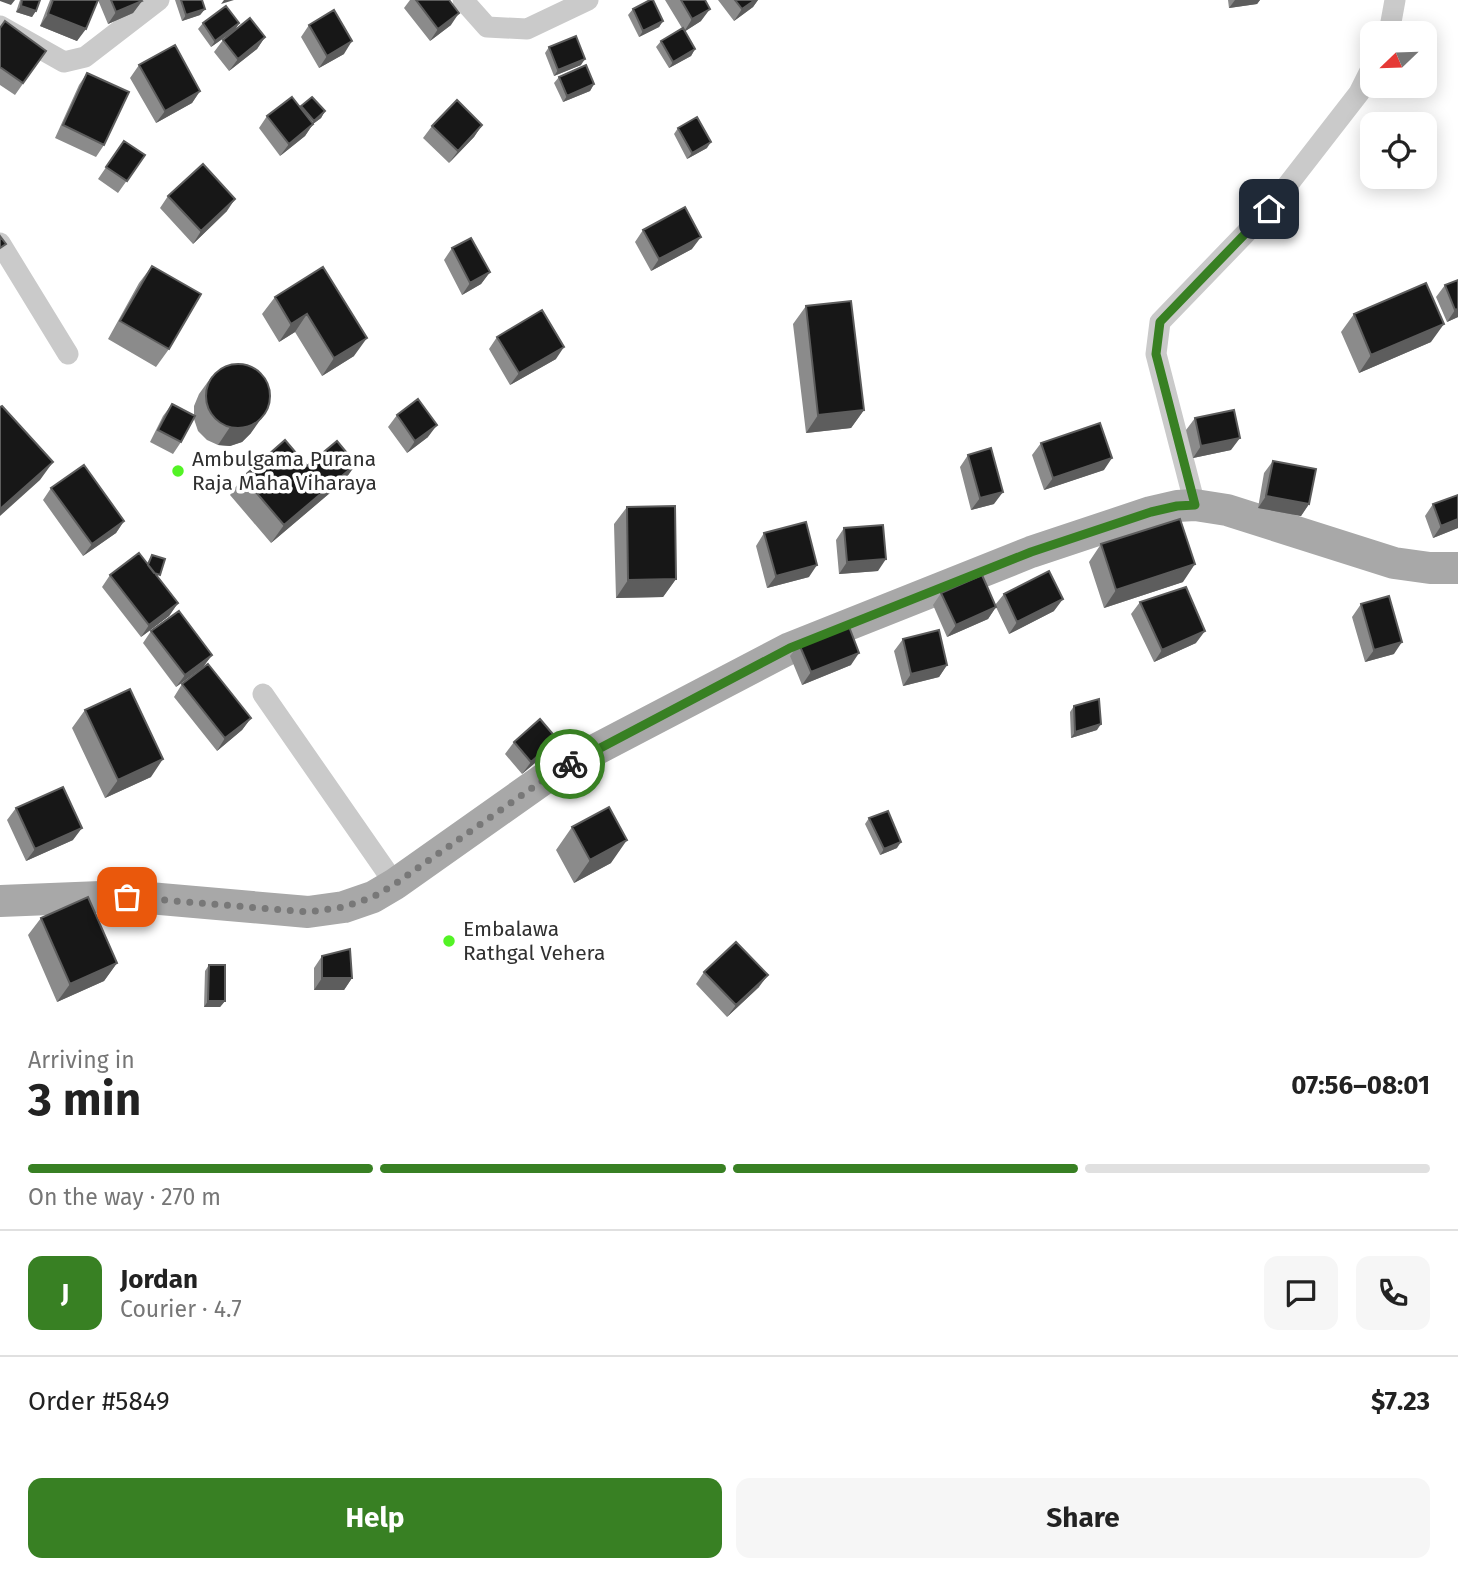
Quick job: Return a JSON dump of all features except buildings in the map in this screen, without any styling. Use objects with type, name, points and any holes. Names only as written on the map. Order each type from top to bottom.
[{"type":"main road","points":[[0,901],[127,897],[308,912],[344,907],[373,897],[395,884],[555,772],[790,648],[1031,552],[1177,506],[1227,509],[1394,563],[1430,568],[1458,568]]},
{"type":"street","points":[[0,26],[64,62],[85,57],[159,0]]},
{"type":"street","points":[[463,0],[487,27],[527,29],[588,0]]},
{"type":"street","points":[[1391,21],[1395,0]]},
{"type":"street","points":[[1195,505],[1156,354],[1160,322],[1269,209],[1360,91]]},
{"type":"street","points":[[0,243],[68,355]]},
{"type":"street","points":[[263,694],[395,884]]},
{"type":"way so far","points":[[127,897],[308,912],[344,907],[373,897],[395,884],[570,764]]},
{"type":"place","name":"Ambulgama Purana Raja Maha Viharaya","points":[[178,471]]},
{"type":"place","name":"Embalawa Rathgal Vehera","points":[[449,941]]},
{"type":"route","points":[[570,764],[790,648],[1031,552],[1151,512],[1195,505],[1156,354],[1160,322],[1269,209]]}]
